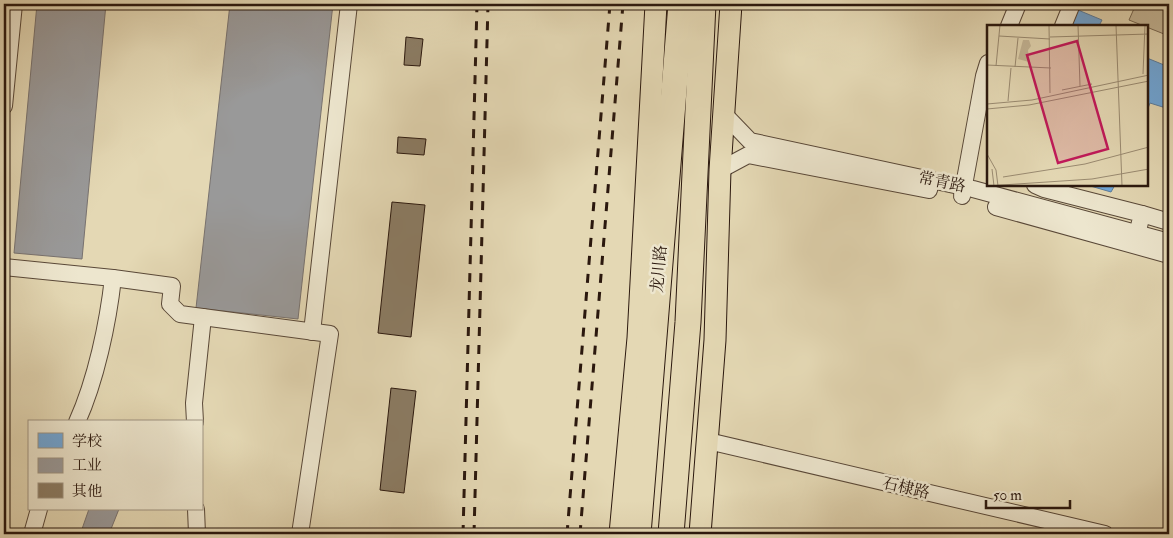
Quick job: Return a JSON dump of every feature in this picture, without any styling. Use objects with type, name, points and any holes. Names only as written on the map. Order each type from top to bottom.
[{"type":"highway","name":"龙川路","points":[[638,534],[681,4]]},
{"type":"highway","name":"龙川路","points":[[671,534],[688,322],[703,4]]},
{"type":"main road","name":"龙川路","points":[[620,534],[638,338],[656,4]]},
{"type":"main road","points":[[700,534],[715,340],[720,170],[731,4]]},
{"type":"street","points":[[4,106],[14,4]]},
{"type":"street","points":[[312,332],[349,4]]},
{"type":"street","points":[[1001,25],[1009,4]]},
{"type":"street","points":[[1009,25],[1018,4]]},
{"type":"street","points":[[1063,25],[1072,4]]},
{"type":"street","points":[[967,193],[984,76],[987,67]]},
{"type":"street","points":[[967,193],[987,106]]},
{"type":"street","name":"常青路","points":[[724,114],[750,141],[967,193],[1136,239],[1169,242]]},
{"type":"street","name":"常青路","points":[[720,170],[748,155],[967,193]]},
{"type":"street","points":[[1037,186],[1044,190],[1169,222]]},
{"type":"street","points":[[1136,239],[1142,214]]},
{"type":"street","name":"常青路","points":[[1136,239],[1169,255]]},
{"type":"street","points":[[4,267],[172,286],[170,304],[180,314],[330,334],[300,534]]},
{"type":"street","points":[[78,420],[87,400],[108,317],[113,278]]},
{"type":"street","points":[[194,420],[203,317]]},
{"type":"street","name":"石棣路","points":[[708,445],[1062,534]]},
{"type":"street","name":"石棣路","points":[[708,445],[1105,534]]},
{"type":"street","points":[[32,534],[39,510]]},
{"type":"street","points":[[196,510],[197,534]]},
{"type":"shaded area","points":[[1136,4],[1164,4],[1169,6],[1169,36],[1148,28],[1148,25],[1142,25],[1129,20]]},
{"type":"building: 学校","points":[[1078,10],[1102,20],[1100,25],[1071,25]]},
{"type":"building: 学校","points":[[1148,58],[1169,67],[1169,109],[1150,103],[1148,108]]},
{"type":"building: 学校","points":[[1090,186],[1114,186],[1111,192]]},
{"type":"building: 工业","points":[[37,4],[106,4],[82,259],[14,253]]},
{"type":"building: 工业","points":[[230,4],[333,4],[298,319],[196,308]]},
{"type":"building: 工业","points":[[89,510],[119,510],[109,534],[97,534],[82,529]]},
{"type":"building: 其他","points":[[406,37],[423,39],[420,66],[404,65]]},
{"type":"building: 其他","points":[[398,137],[426,139],[424,155],[397,153]]},
{"type":"building: 其他","points":[[392,202],[425,205],[411,337],[378,333]]},
{"type":"building: 其他","points":[[391,388],[416,391],[404,493],[380,490]]},
{"type":"railway","points":[[463,534],[477,4]]},
{"type":"railway","points":[[474,534],[488,4]]},
{"type":"railway","points":[[567,534],[610,4]]},
{"type":"railway","points":[[580,534],[623,4]]}]
